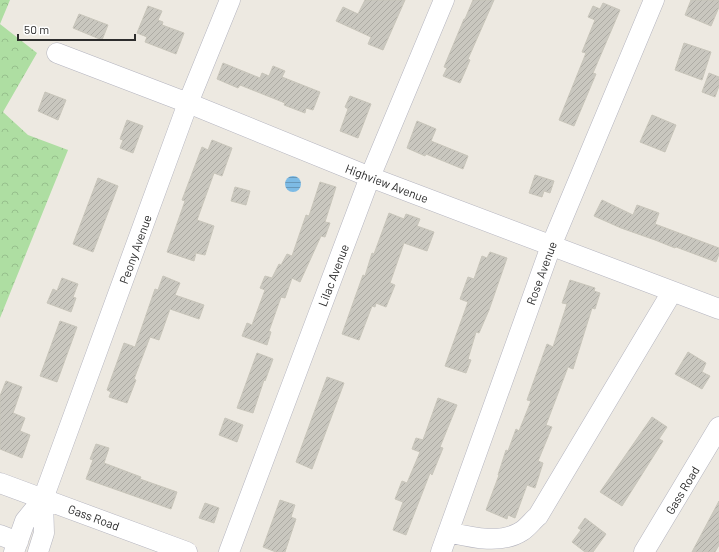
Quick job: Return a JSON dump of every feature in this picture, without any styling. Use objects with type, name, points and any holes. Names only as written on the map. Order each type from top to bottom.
[{"type":"street","name":"Peony Avenue","points":[[43,499],[188,103],[230,0]]},
{"type":"street","name":"Lilac Avenue","points":[[229,552],[370,177],[444,0]]},
{"type":"street","name":"Rose Avenue","points":[[441,552],[551,246],[654,0]]},
{"type":"street","name":"Highview Avenue","points":[[57,53],[188,103],[370,177],[719,309]]},
{"type":"street","points":[[448,532],[476,538],[503,538],[521,531],[538,516],[672,292]]},
{"type":"street","name":"Gass Road","points":[[644,552],[719,427]]},
{"type":"street","name":"Gass Road","points":[[0,483],[187,552]]},
{"type":"street","points":[[11,543],[43,499]]},
{"type":"street","points":[[38,552],[44,533],[43,499]]},
{"type":"green space","points":[[0,0],[10,0],[0,24]]},
{"type":"green space","points":[[0,24],[37,53],[3,112],[28,135],[68,150],[0,318]]},
{"type":"water","points":[[290,176],[296,176],[301,181],[299,190],[296,192],[290,192],[285,187],[285,181]]},
{"type":"building","points":[[365,0],[405,0],[383,50],[368,44],[371,37],[336,21],[343,7],[358,14]]},
{"type":"building","points":[[473,0],[494,0],[468,59],[470,60],[460,83],[443,76],[447,68],[444,67]]},
{"type":"building","points":[[691,0],[719,0],[719,7],[711,26],[685,15]]},
{"type":"building","points":[[603,3],[620,10],[593,73],[596,74],[574,126],[559,120],[586,53],[582,52],[595,20],[588,17],[593,6],[600,9]]},
{"type":"building","points":[[148,6],[162,11],[158,20],[163,22],[162,25],[184,33],[176,54],[145,42],[147,37],[137,33]]},
{"type":"building","points":[[79,14],[108,25],[102,40],[73,28]]},
{"type":"building","points":[[684,43],[711,52],[702,80],[675,70]]},
{"type":"building","points":[[223,63],[260,78],[262,73],[269,76],[273,66],[285,71],[282,77],[320,92],[313,110],[306,108],[305,113],[284,105],[285,103],[240,85],[238,88],[217,79]]},
{"type":"building","points":[[709,73],[719,77],[719,86],[715,97],[702,92]]},
{"type":"building","points":[[45,92],[66,100],[58,120],[38,111]]},
{"type":"building","points":[[350,96],[371,104],[358,138],[340,131],[348,109],[345,107]]},
{"type":"building","points":[[652,115],[676,125],[665,152],[640,142]]},
{"type":"building","points":[[127,120],[143,126],[133,153],[120,148],[123,140],[120,139]]},
{"type":"building","points":[[417,121],[436,129],[431,141],[468,156],[463,169],[407,148]]},
{"type":"building","points":[[212,140],[232,148],[222,176],[214,173],[197,220],[214,226],[205,255],[196,253],[194,261],[167,252],[185,201],[182,200],[202,147],[208,150]]},
{"type":"building","points":[[535,175],[554,181],[550,193],[544,191],[542,197],[529,193]]},
{"type":"building","points":[[98,178],[118,186],[93,252],[73,244]]},
{"type":"building","points":[[320,182],[336,187],[325,222],[330,223],[325,237],[321,236],[300,282],[292,278],[285,298],[281,297],[269,331],[271,332],[267,345],[242,336],[247,323],[252,325],[265,290],[260,288],[265,276],[272,278],[279,264],[281,265],[287,254],[292,256],[306,215],[309,216]]},
{"type":"building","points":[[235,187],[250,191],[246,205],[231,201]]},
{"type":"building","points":[[602,200],[633,215],[637,205],[659,213],[655,224],[719,248],[719,254],[716,262],[621,228],[594,216]]},
{"type":"building","points":[[389,213],[404,219],[406,214],[420,219],[417,226],[434,232],[427,251],[404,243],[390,283],[395,285],[386,307],[376,303],[375,307],[372,306],[359,340],[342,334],[363,275],[365,276],[372,253],[374,254]]},
{"type":"building","points":[[490,252],[507,258],[489,310],[479,333],[476,332],[468,359],[471,360],[466,373],[445,366],[468,302],[460,299],[468,277],[474,279],[482,256],[487,258]]},
{"type":"building","points":[[163,276],[180,283],[175,295],[204,305],[199,319],[170,309],[159,340],[150,337],[134,379],[136,380],[127,403],[109,397],[111,392],[107,390],[124,343],[135,347],[155,289],[158,290]]},
{"type":"building","points":[[62,278],[78,284],[73,297],[76,298],[71,312],[47,303],[53,289],[57,291]]},
{"type":"building","points":[[570,280],[595,288],[594,291],[600,293],[595,309],[592,308],[573,369],[568,367],[546,425],[552,427],[538,461],[543,463],[535,488],[527,485],[515,518],[508,515],[507,519],[486,510],[499,475],[506,450],[508,451],[516,429],[519,431],[531,401],[527,400],[547,344],[553,347],[567,304],[562,303]]},
{"type":"building","points":[[60,321],[77,327],[57,382],[40,376]]},
{"type":"building","points":[[688,352],[706,363],[702,372],[710,376],[702,389],[675,374]]},
{"type":"building","points":[[257,353],[273,359],[253,413],[237,408]]},
{"type":"building","points":[[327,377],[344,383],[312,469],[296,462]]},
{"type":"building","points":[[6,381],[22,387],[13,413],[25,418],[20,431],[30,435],[22,458],[0,449],[0,396]]},
{"type":"building","points":[[438,398],[457,405],[440,447],[443,448],[432,475],[430,473],[406,535],[393,530],[403,502],[395,499],[402,481],[407,483],[420,452],[412,449],[416,438],[423,440]]},
{"type":"building","points":[[652,417],[667,427],[659,439],[663,441],[622,506],[600,492]]},
{"type":"building","points":[[225,418],[243,425],[237,442],[219,435]]},
{"type":"building","points":[[96,444],[109,448],[104,463],[141,477],[140,479],[177,492],[171,509],[86,479],[93,460],[90,459]]},
{"type":"building","points":[[280,500],[295,505],[291,517],[296,519],[285,552],[276,552],[263,547]]},
{"type":"building","points":[[719,501],[719,545],[715,552],[692,552]]},
{"type":"building","points":[[205,503],[219,508],[214,523],[199,518]]},
{"type":"building","points":[[585,518],[606,534],[593,552],[585,552],[572,542],[581,530],[578,528]]}]
